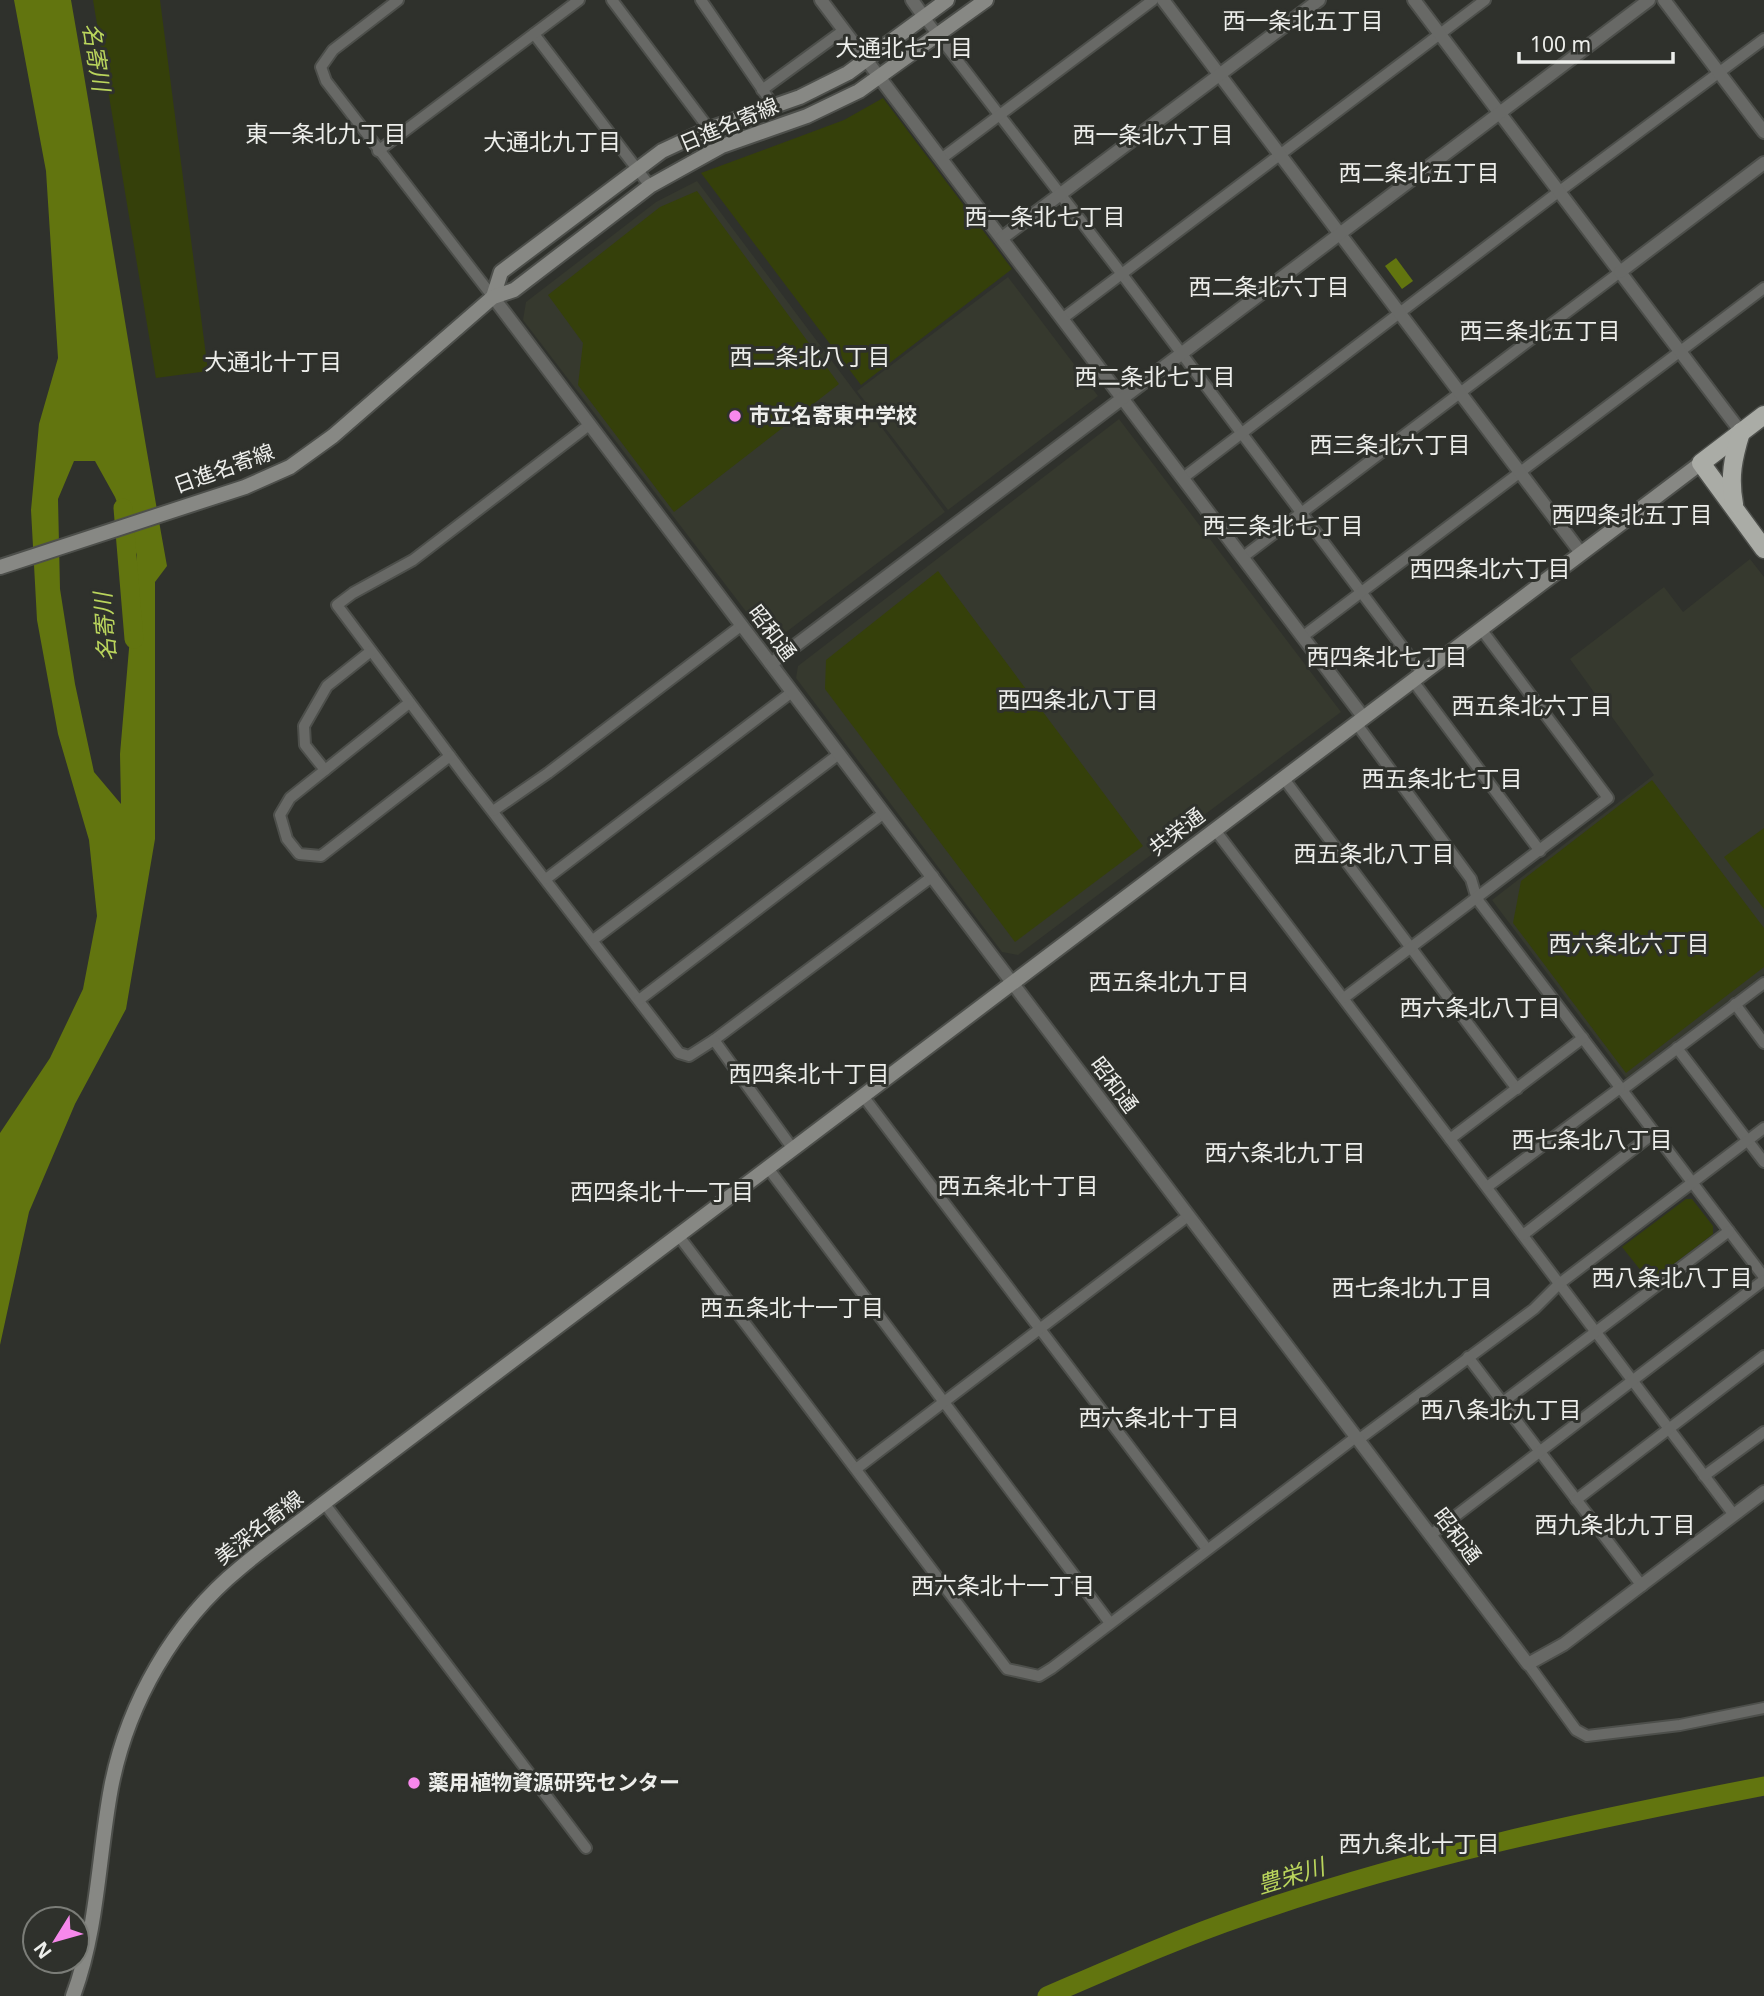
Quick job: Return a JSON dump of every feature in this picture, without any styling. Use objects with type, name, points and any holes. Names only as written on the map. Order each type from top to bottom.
[{"type":"highway","points":[[1763,546],[1701,463],[1764,415]]},
{"type":"highway","points":[[1734,508],[1730,483],[1731,462],[1741,432]]},
{"type":"main road","name":"日進名寄線","points":[[494,297],[501,272],[662,151],[709,128],[800,97],[848,73],[947,0]]},
{"type":"main road","name":"日進名寄線","points":[[0,566],[245,487],[290,467],[311,453],[494,297],[514,290],[650,186],[722,146],[807,116],[843,100],[880,78],[986,0]]},
{"type":"main road","name":"共栄通","points":[[678,1234],[1701,463]]},
{"type":"main road","name":"美深名寄線","points":[[73,1996],[89,1945],[114,1774],[126,1735],[149,1682],[175,1638],[206,1600],[239,1569],[678,1234]]},
{"type":"street","points":[[398,0],[385,4],[332,50],[321,67],[326,81],[378,151],[494,297]]},
{"type":"street","points":[[378,151],[579,0]]},
{"type":"street","points":[[612,0],[722,146]]},
{"type":"street","points":[[701,0],[773,105]]},
{"type":"street","points":[[821,0],[1302,637],[1471,879],[1477,899],[1764,1279],[1432,1534]]},
{"type":"street","points":[[912,0],[1360,592],[1540,851]]},
{"type":"street","points":[[941,159],[1153,0]]},
{"type":"street","points":[[1163,0],[1581,553]]},
{"type":"street","points":[[1002,238],[1319,0]]},
{"type":"street","points":[[1414,0],[1741,432]]},
{"type":"street","points":[[1062,319],[1485,0]]},
{"type":"street","points":[[771,664],[1649,0]]},
{"type":"street","points":[[1664,0],[1764,132]]},
{"type":"street","points":[[762,90],[844,30]]},
{"type":"street","points":[[534,34],[650,186]]},
{"type":"street","points":[[1183,478],[1559,191],[1764,39]]},
{"type":"street","points":[[1242,557],[1764,163]]},
{"type":"street","points":[[1302,637],[1764,288]]},
{"type":"street","name":"昭和通","points":[[494,297],[1528,1664]]},
{"type":"street","points":[[589,425],[413,560],[353,593],[337,605],[409,703],[679,1053],[689,1056],[714,1040],[933,876]]},
{"type":"street","points":[[493,811],[742,625]]},
{"type":"street","points":[[1344,998],[1608,798],[1481,629]]},
{"type":"street","points":[[325,770],[305,745],[304,726],[327,686],[371,651]]},
{"type":"street","points":[[546,879],[792,692]]},
{"type":"street","points":[[409,703],[290,798],[280,815],[287,839],[299,854],[321,856],[450,756]]},
{"type":"street","points":[[593,940],[839,754]]},
{"type":"street","points":[[1284,779],[1517,1088]]},
{"type":"street","points":[[639,1000],[884,813]]},
{"type":"street","points":[[1215,830],[1734,1515]]},
{"type":"street","points":[[1487,1187],[1764,983]]},
{"type":"street","points":[[1735,1004],[1764,1043]]},
{"type":"street","points":[[1450,1139],[1583,1038]]},
{"type":"street","points":[[714,1040],[793,1149]]},
{"type":"street","points":[[1677,1048],[1764,1162]]},
{"type":"street","points":[[863,1096],[1207,1549]]},
{"type":"street","points":[[678,1234],[1007,1669],[1039,1676],[1534,1309],[1559,1284],[1764,1128]]},
{"type":"street","points":[[1523,1236],[1654,1133]]},
{"type":"street","points":[[768,1168],[1111,1623]]},
{"type":"street","points":[[856,1469],[1188,1216]]},
{"type":"street","points":[[1503,1402],[1729,1231]]},
{"type":"street","points":[[1576,1500],[1764,1356]]},
{"type":"street","points":[[1468,1357],[1642,1586]]},
{"type":"street","points":[[1704,1476],[1764,1432]]},
{"type":"street","points":[[1764,1492],[1564,1644],[1528,1664],[1576,1730],[1587,1736],[1680,1726],[1764,1708]]},
{"type":"street","points":[[324,1503],[586,1848]]},
{"type":"shaded area","points":[[14,0],[71,0],[167,566],[155,582],[155,839],[126,1009],[75,1104],[29,1212],[0,1345],[0,1133],[50,1058],[83,989],[97,916],[89,840],[58,734],[37,620],[31,510],[39,424],[58,358],[46,171]],"holes":[[[74,461],[95,461],[115,497],[137,555],[120,754],[121,804],[94,772],[75,684],[60,589],[58,499]]]},
{"type":"shaded area","points":[[93,0],[160,0],[208,371],[156,378]]},
{"type":"shaded area","points":[[883,98],[1012,269],[861,385],[701,173],[844,120]]},
{"type":"shaded area","name":"市立名寄東中学校","points":[[697,181],[945,512],[777,639],[764,635],[523,320],[526,302],[656,202]]},
{"type":"shaded area","points":[[697,191],[839,384],[674,512],[578,385],[583,343],[548,295],[660,207]]},
{"type":"shaded area","points":[[1396,258],[1413,281],[1402,289],[1385,266]]},
{"type":"shaded area","points":[[1008,277],[1098,396],[948,510],[857,391]]},
{"type":"shaded area","points":[[1119,419],[1341,712],[1018,955],[1002,952],[796,678],[798,666]]},
{"type":"shaded area","points":[[1750,559],[1764,577],[1764,974],[1626,1078],[1492,900],[1654,775],[1570,659],[1664,587],[1683,612]]},
{"type":"shaded area","points":[[938,571],[1143,846],[1015,942],[825,689],[826,660]]},
{"type":"shaded area","points":[[1652,780],[1764,928],[1764,967],[1626,1073],[1513,923],[1521,881]]},
{"type":"shaded area","points":[[1764,828],[1764,909],[1724,857]]},
{"type":"shaded area","points":[[1686,1199],[1692,1199],[1713,1226],[1713,1234],[1650,1282],[1622,1247]]},
{"type":"waterway","name":"名寄川","points":[[123,508],[134,639]]},
{"type":"waterway","name":"豊栄川","points":[[1047,1996],[1219,1925],[1372,1876],[1501,1842],[1764,1786]]},
{"type":"place","name":"市立名寄東中学校","points":[[735,416]]},
{"type":"place","name":"薬用植物資源研究センター","points":[[414,1783]]},
{"type":"district","name":"西一条北五丁目","points":[[1303,21]]},
{"type":"district","name":"大通北七丁目","points":[[904,48]]},
{"type":"district","name":"東一条北九丁目","points":[[326,134]]},
{"type":"district","name":"西一条北六丁目","points":[[1153,135]]},
{"type":"district","name":"大通北九丁目","points":[[552,142]]},
{"type":"district","name":"西二条北五丁目","points":[[1419,173]]},
{"type":"district","name":"西一条北七丁目","points":[[1045,217]]},
{"type":"district","name":"西二条北六丁目","points":[[1269,287]]},
{"type":"district","name":"西三条北五丁目","points":[[1540,331]]},
{"type":"district","name":"西二条北八丁目","points":[[810,357]]},
{"type":"district","name":"大通北十丁目","points":[[273,362]]},
{"type":"district","name":"西二条北七丁目","points":[[1155,377]]},
{"type":"district","name":"西三条北六丁目","points":[[1390,445]]},
{"type":"district","name":"西四条北五丁目","points":[[1632,515]]},
{"type":"district","name":"西三条北七丁目","points":[[1283,526]]},
{"type":"district","name":"西四条北六丁目","points":[[1490,569]]},
{"type":"district","name":"西四条北七丁目","points":[[1387,657]]},
{"type":"district","name":"西四条北八丁目","points":[[1078,700]]},
{"type":"district","name":"西五条北六丁目","points":[[1532,706]]},
{"type":"district","name":"西五条北七丁目","points":[[1442,779]]},
{"type":"district","name":"西五条北八丁目","points":[[1374,854]]},
{"type":"district","name":"西六条北六丁目","points":[[1629,944]]},
{"type":"district","name":"西五条北九丁目","points":[[1169,982]]},
{"type":"district","name":"西六条北八丁目","points":[[1480,1008]]},
{"type":"district","name":"西四条北十丁目","points":[[809,1074]]},
{"type":"district","name":"西七条北八丁目","points":[[1592,1140]]},
{"type":"district","name":"西六条北九丁目","points":[[1285,1153]]},
{"type":"district","name":"西五条北十丁目","points":[[1018,1186]]},
{"type":"district","name":"西四条北十一丁目","points":[[662,1192]]},
{"type":"district","name":"西八条北八丁目","points":[[1672,1278]]},
{"type":"district","name":"西七条北九丁目","points":[[1412,1288]]},
{"type":"district","name":"西五条北十一丁目","points":[[792,1308]]},
{"type":"district","name":"西八条北九丁目","points":[[1501,1410]]},
{"type":"district","name":"西六条北十丁目","points":[[1159,1418]]},
{"type":"district","name":"西九条北九丁目","points":[[1615,1525]]},
{"type":"district","name":"西六条北十一丁目","points":[[1003,1586]]},
{"type":"district","name":"西九条北十丁目","points":[[1419,1844]]}]
